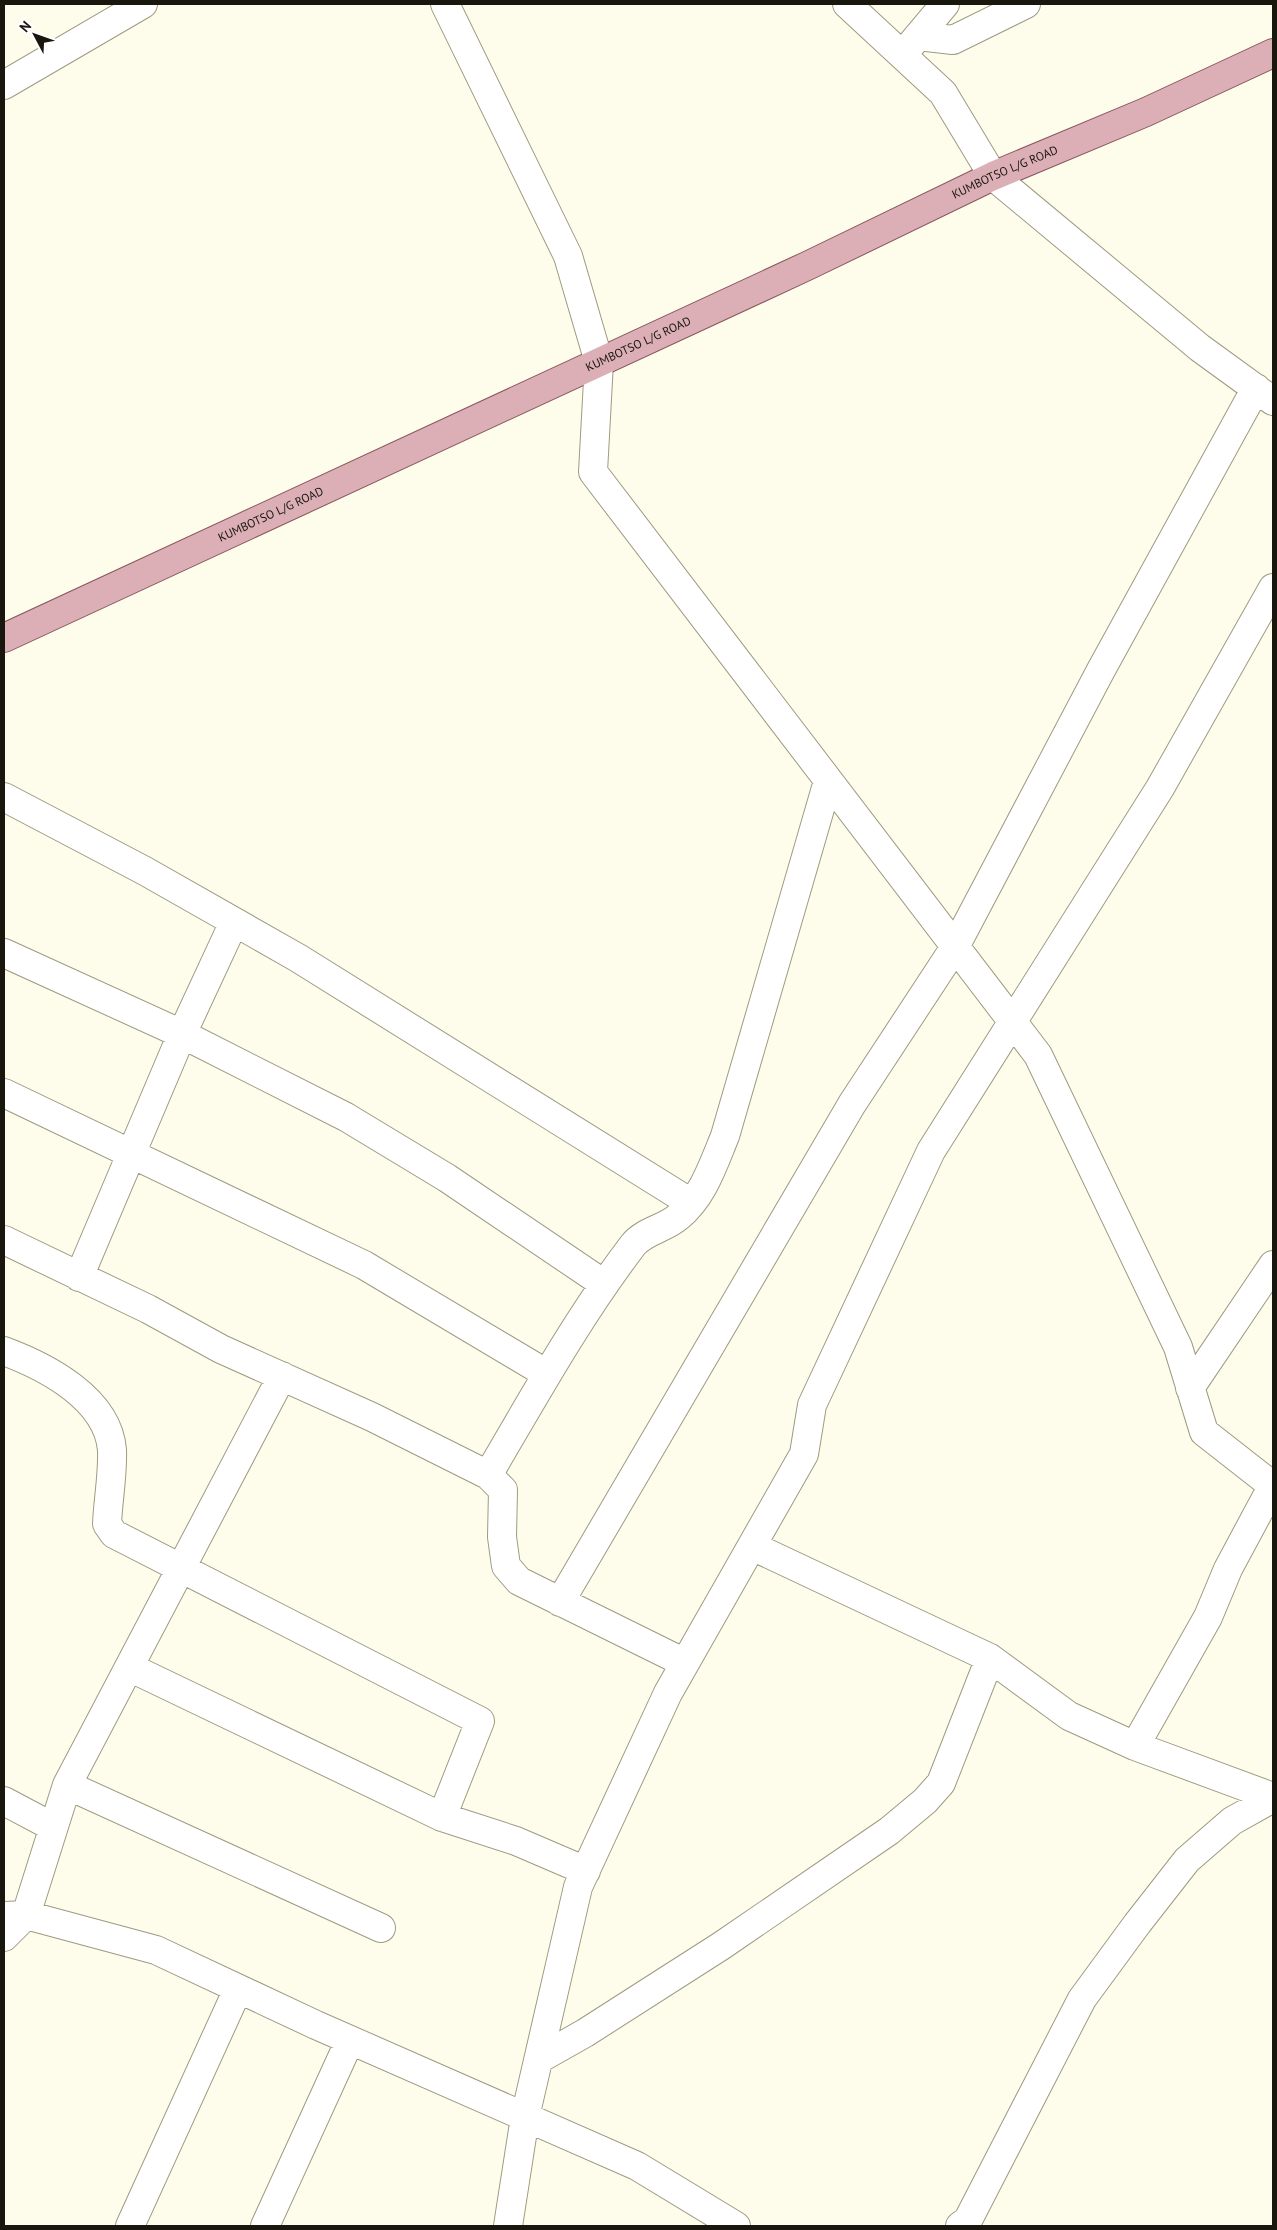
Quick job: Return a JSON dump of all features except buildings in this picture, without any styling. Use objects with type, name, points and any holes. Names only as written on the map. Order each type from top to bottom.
[{"type":"main road","name":"KUMBOTSO L/G ROAD","points":[[4,638],[807,266],[993,176],[1146,112],[1273,53]]},
{"type":"street","points":[[4,85],[143,4]]},
{"type":"street","points":[[445,4],[568,256],[600,362],[593,472],[1038,1055],[1178,1347],[1204,1432],[1273,1485],[1228,1569],[1208,1617],[1135,1746]]},
{"type":"street","points":[[560,1602],[852,1104],[955,947],[1102,670],[1264,395],[1200,348],[993,176],[943,93],[911,45],[847,4]]},
{"type":"street","points":[[911,45],[945,4]]},
{"type":"street","points":[[911,45],[953,40],[1026,4]]},
{"type":"street","points":[[508,2226],[525,2117],[578,1887],[668,1693],[804,1454],[812,1405],[931,1151],[1160,788],[1273,588]]},
{"type":"street","points":[[488,1476],[547,1374],[604,1284],[636,1241],[678,1218],[703,1188],[725,1136],[828,782]]},
{"type":"street","points":[[4,797],[145,871],[298,958],[691,1203]]},
{"type":"street","points":[[79,1277],[130,1153],[234,922]]},
{"type":"street","points":[[4,953],[182,1034],[346,1117],[447,1178],[604,1284]]},
{"type":"street","points":[[4,1092],[364,1265],[547,1374]]},
{"type":"street","points":[[4,1240],[148,1309],[221,1349],[372,1417],[488,1476],[503,1490],[502,1537],[506,1566],[518,1581],[685,1663]]},
{"type":"street","points":[[1190,1388],[1273,1265]]},
{"type":"street","points":[[4,1351],[66,1382],[95,1408],[107,1425],[112,1450],[107,1524],[114,1534],[181,1570],[480,1721],[442,1817]]},
{"type":"street","points":[[4,1937],[53,1827],[67,1785],[282,1376]]},
{"type":"street","points":[[752,1546],[990,1658],[1068,1716],[1135,1746],[1273,1798]]},
{"type":"street","points":[[539,2059],[585,2033],[721,1946],[889,1831],[925,1801],[941,1783],[990,1658]]},
{"type":"street","points":[[129,1667],[442,1817],[516,1841],[586,1871]]},
{"type":"street","points":[[67,1785],[381,1928]]},
{"type":"street","points":[[960,2226],[968,2220],[1082,1999],[1136,1924],[1188,1860],[1232,1821],[1273,1798]]},
{"type":"street","points":[[4,1801],[53,1827]]},
{"type":"street","points":[[15,1915],[156,1950],[350,2040],[637,2166],[736,2226]]},
{"type":"street","points":[[130,2226],[238,1988]]},
{"type":"street","points":[[265,2226],[350,2040]]}]
